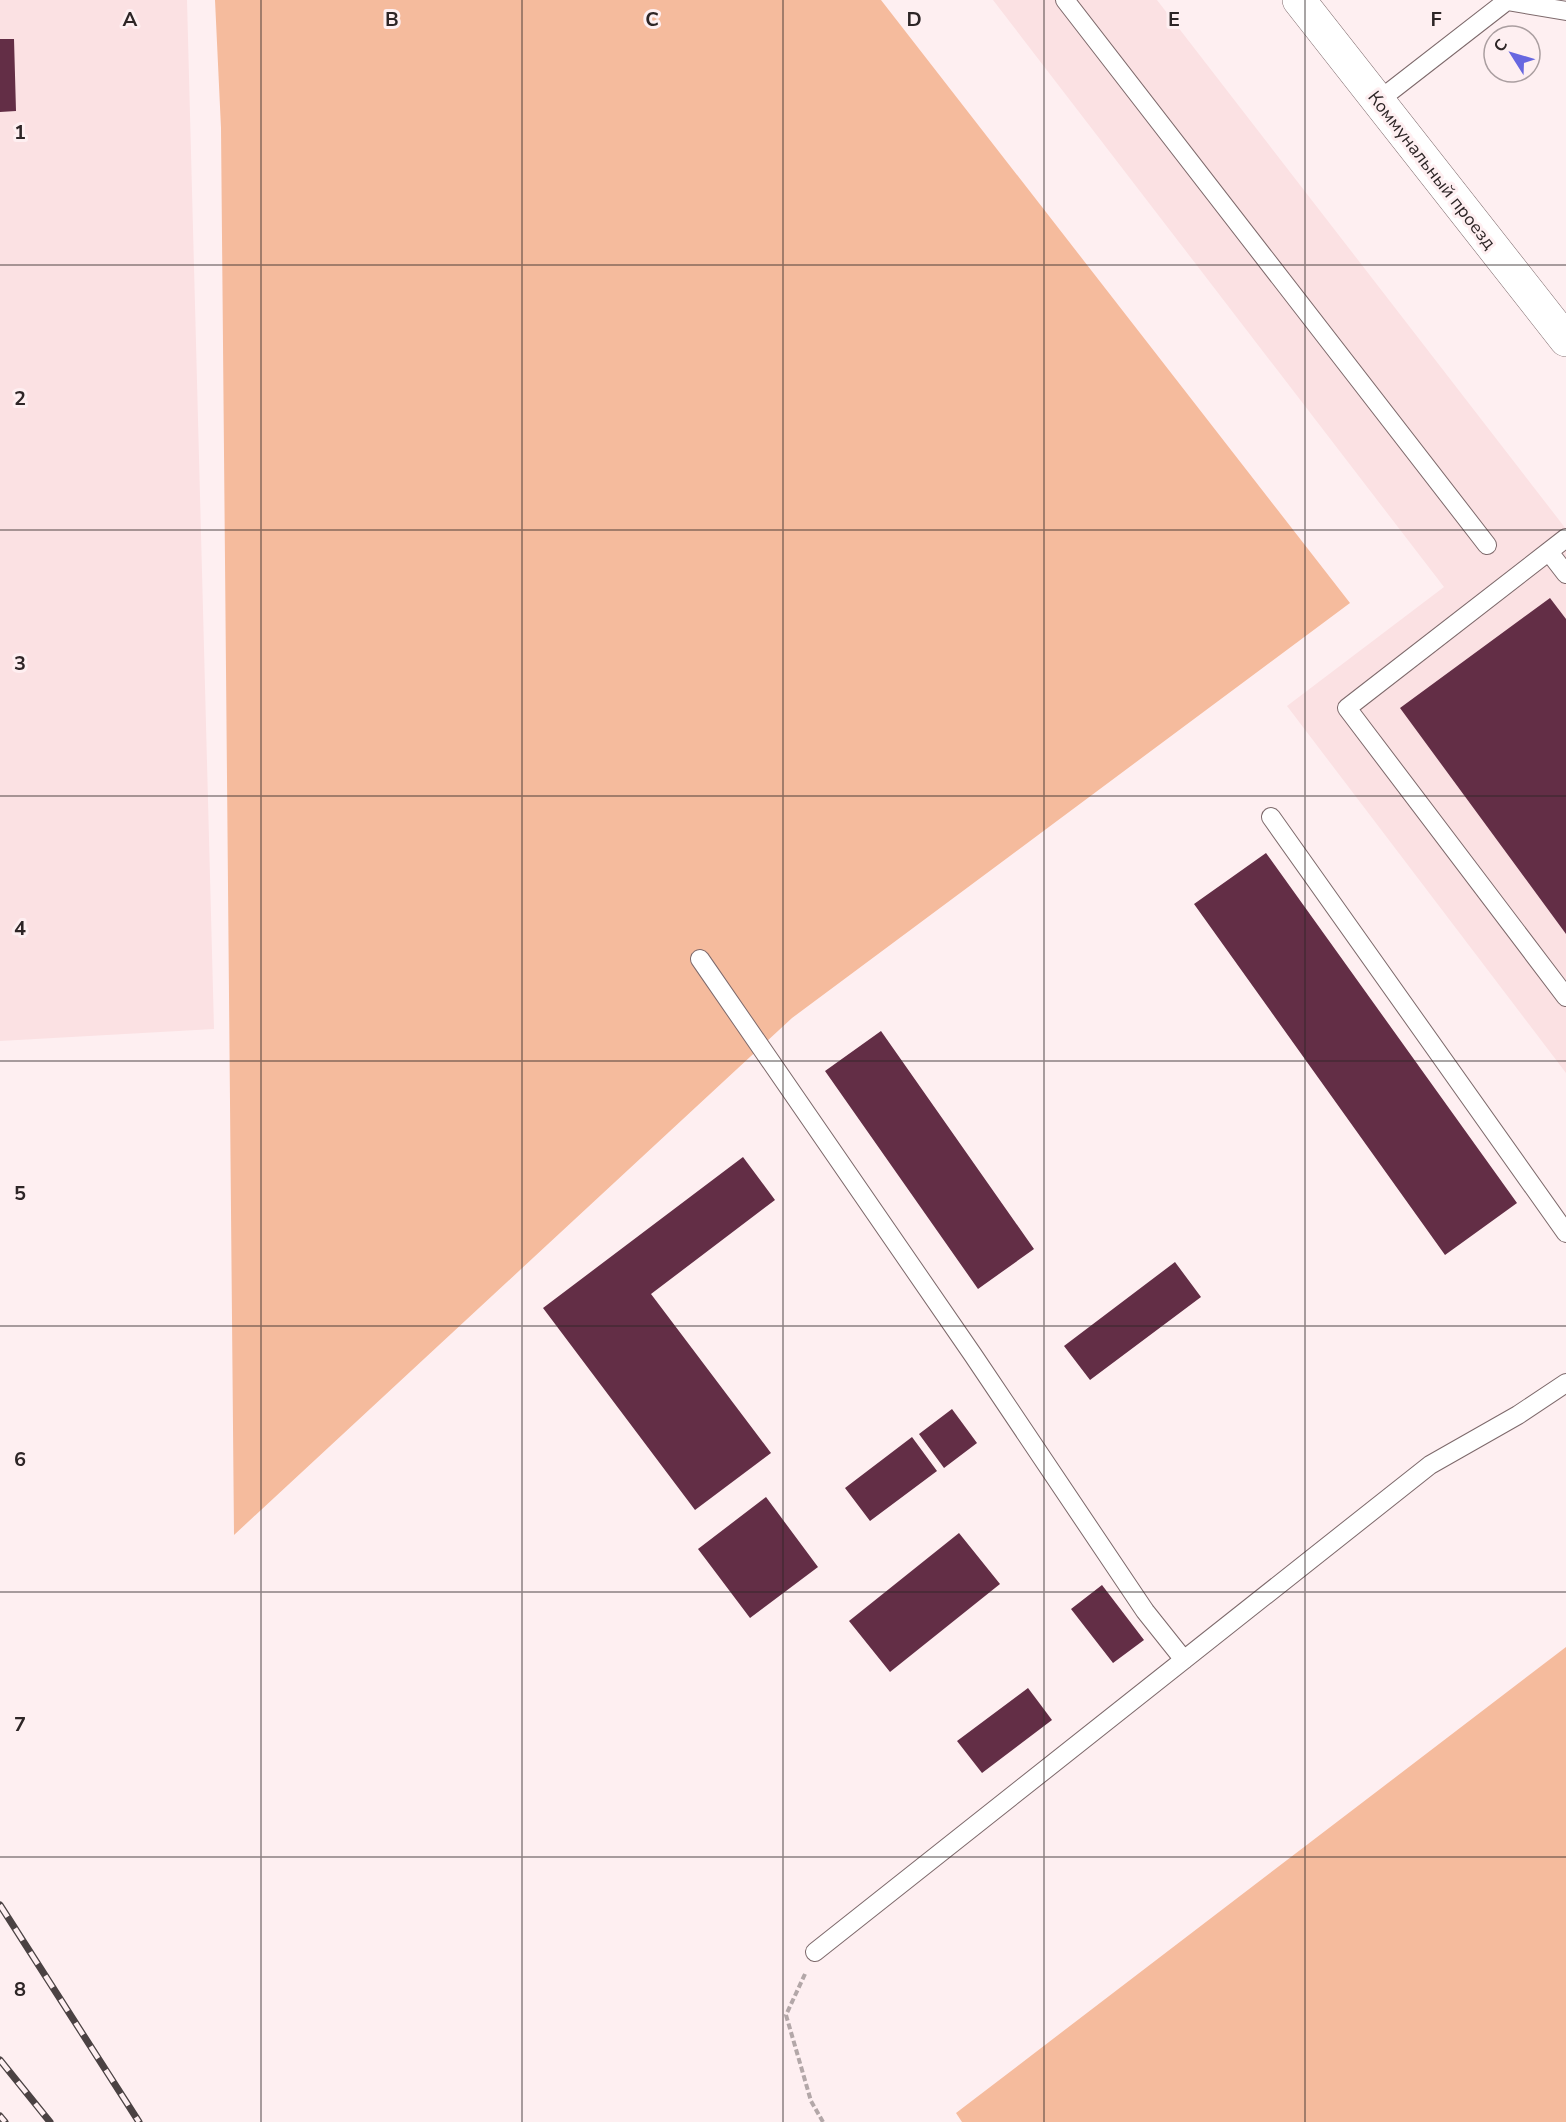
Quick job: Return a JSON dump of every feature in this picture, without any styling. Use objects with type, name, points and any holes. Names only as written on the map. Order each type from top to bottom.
[{"type":"street","name":"Коммунальный проезд","points":[[1299,0],[1566,340]]},
{"type":"lane","points":[[1065,0],[1487,545]]},
{"type":"lane","points":[[1378,101],[1508,1],[1566,11]]},
{"type":"lane","points":[[1566,538],[1347,708],[1566,997]]},
{"type":"lane","points":[[1549,552],[1566,574]]},
{"type":"lane","points":[[1271,817],[1566,1233]]},
{"type":"lane","points":[[700,959],[973,1355],[1144,1611],[1184,1660]]},
{"type":"lane","points":[[815,1952],[1430,1464],[1518,1415],[1566,1383]]},
{"type":"path","points":[[815,1952],[786,2015],[811,2101],[823,2122]]},
{"type":"shaded area","points":[[0,0],[187,0],[214,1029],[0,1041]]},
{"type":"shaded area","points":[[215,0],[881,0],[1350,603],[792,1018],[234,1535],[221,128]]},
{"type":"shaded area","points":[[993,0],[1157,0],[1566,529],[1566,1073],[1287,706],[1444,587]]},
{"type":"shaded area","points":[[1566,1647],[1566,2122],[962,2122],[956,2113]]},
{"type":"building","points":[[0,39],[14,39],[16,111],[0,112]]},
{"type":"building","points":[[1550,598],[1566,619],[1566,934],[1400,708]]},
{"type":"building","points":[[1266,853],[1517,1203],[1445,1255],[1194,904]]},
{"type":"building","points":[[881,1031],[1034,1249],[978,1289],[825,1071]]},
{"type":"building","points":[[743,1157],[775,1200],[651,1294],[771,1453],[695,1510],[543,1308]]},
{"type":"building","points":[[1175,1262],[1201,1297],[1090,1380],[1064,1346]]},
{"type":"building","points":[[952,1409],[977,1443],[944,1468],[919,1434]]},
{"type":"building","points":[[912,1437],[937,1471],[870,1521],[845,1488]]},
{"type":"building","points":[[766,1497],[818,1567],[750,1618],[698,1549]]},
{"type":"building","points":[[959,1533],[1000,1584],[890,1672],[849,1621]]},
{"type":"building","points":[[1102,1585],[1144,1640],[1113,1663],[1071,1609]]},
{"type":"building","points":[[1028,1688],[1052,1720],[982,1773],[957,1741]]},
{"type":"railway","points":[[0,1905],[139,2122]]},
{"type":"railway","points":[[0,2060],[50,2122]]},
{"type":"railway","points":[[0,2116],[5,2122]]}]
